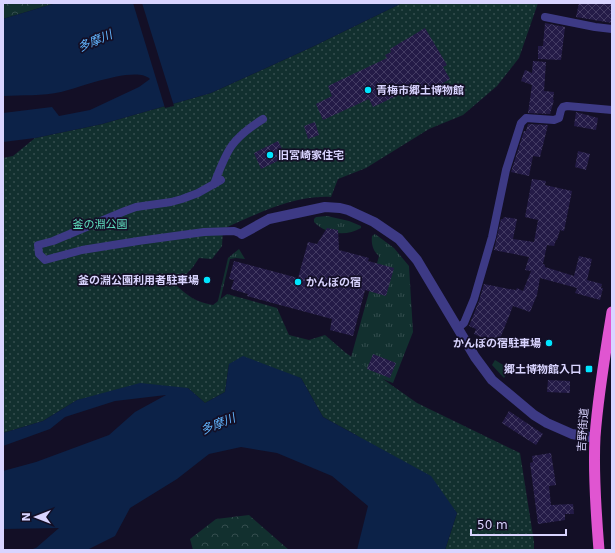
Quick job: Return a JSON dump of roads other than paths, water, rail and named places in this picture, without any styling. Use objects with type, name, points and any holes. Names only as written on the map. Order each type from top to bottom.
[{"type":"highway","name":"吉野街道","points":[[599,550],[596,501],[595,438],[602,371],[612,312]]},
{"type":"street","points":[[242,234],[269,219],[318,208],[340,208],[362,216],[389,231],[417,260],[483,370],[492,380],[534,415],[547,423],[564,431],[595,438]]},
{"type":"lane","points":[[545,17],[612,29]]},
{"type":"lane","points":[[458,328],[464,323],[474,299],[492,237],[506,170],[523,120],[526,118],[554,120],[559,118],[561,110],[563,107],[567,106],[612,110]]},
{"type":"lane","points":[[242,234],[234,231],[204,232],[82,250],[45,260],[39,254],[38,245],[53,242],[136,207],[177,200],[198,193],[218,182],[225,156],[235,140],[248,128],[263,119]]},
{"type":"water","name":"多摩川","points":[[56,3],[402,3],[312,47],[211,93],[102,124],[35,138],[3,142],[3,113],[52,107],[59,116],[90,110],[139,87],[150,79],[143,75],[120,76],[61,92],[40,95],[3,96],[3,19]]},
{"type":"water","name":"多摩川","points":[[243,356],[301,378],[323,417],[431,476],[457,513],[445,550],[357,550],[368,506],[332,476],[277,453],[241,447],[209,454],[177,479],[130,508],[115,536],[87,550],[29,550],[36,548],[59,528],[3,529],[3,471],[36,462],[109,435],[135,412],[166,395],[115,401],[65,417],[50,429],[3,446],[3,433],[43,421],[77,400],[140,383],[188,388],[205,403],[225,392],[229,364]]},
{"type":"place","name":"青梅市郷土博物館","points":[[368,90]]},
{"type":"place","name":"旧宮崎家住宅","points":[[270,155]]},
{"type":"place","name":"釜の淵公園利用者駐車場","points":[[207,280]]},
{"type":"place","name":"かんぽの宿","points":[[298,282]]},
{"type":"place","name":"かんぽの宿駐車場","points":[[549,343]]},
{"type":"place","name":"郷土博物館入口","points":[[589,369]]},
{"type":"park label","name":"釜の淵公園","points":[[100,224]]}]
